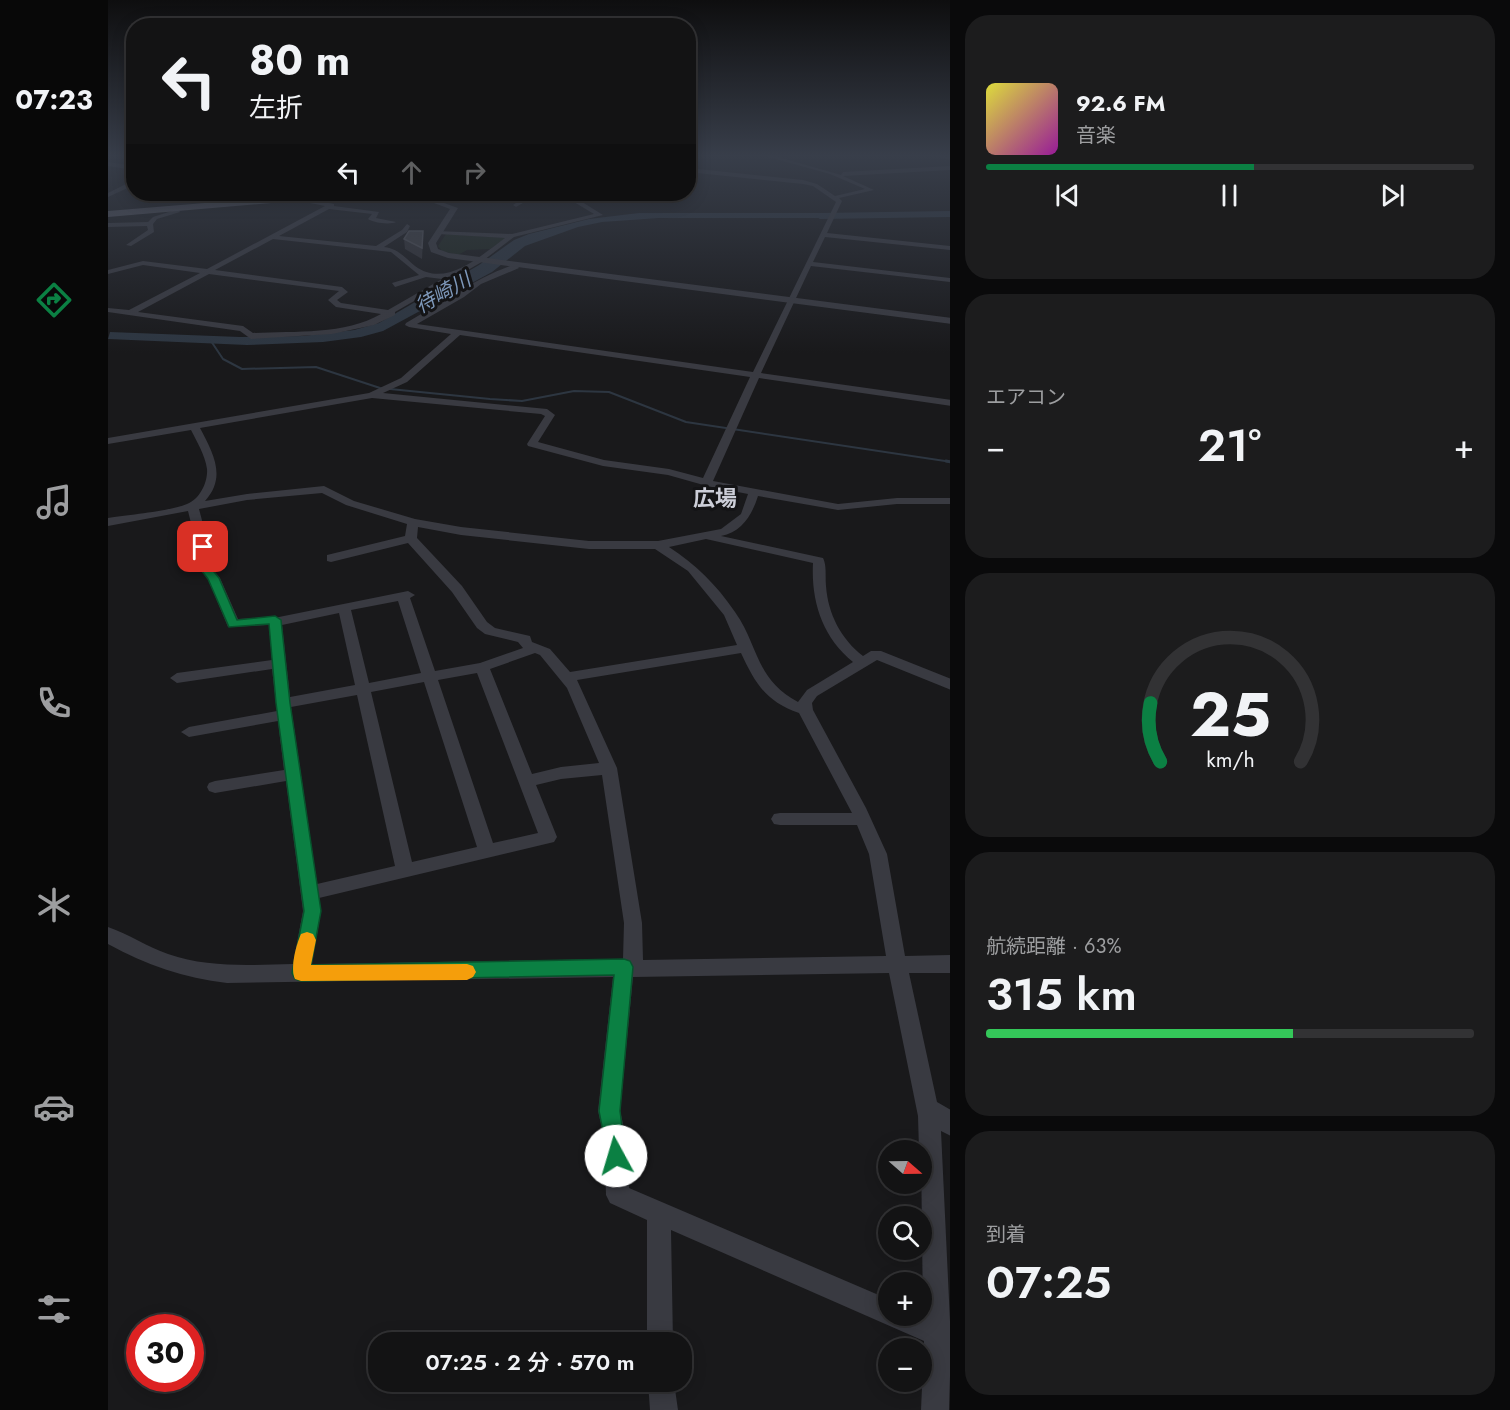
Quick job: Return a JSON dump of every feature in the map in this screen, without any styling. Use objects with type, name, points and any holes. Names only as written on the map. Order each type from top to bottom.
[{"type":"street","points":[[108,225],[150,224],[153,221]]},
{"type":"street","points":[[130,313],[302,221]]},
{"type":"street","points":[[384,221],[393,222]]},
{"type":"street","points":[[445,221],[432,243],[434,250],[478,261],[950,321]]},
{"type":"street","points":[[438,232],[512,236],[576,221]]},
{"type":"street","points":[[707,483],[755,375],[832,221]]},
{"type":"street","points":[[129,245],[152,231],[150,224]]},
{"type":"street","points":[[376,249],[405,231],[406,226]]},
{"type":"street","points":[[824,235],[950,248]]},
{"type":"street","points":[[108,310],[243,329],[251,336],[345,330],[371,323],[393,313],[478,261],[512,236]]},
{"type":"street","points":[[272,237],[395,251],[413,268],[425,274],[450,277]]},
{"type":"street","points":[[108,272],[143,263],[342,289],[344,292],[332,300],[339,305],[393,313]]},
{"type":"street","points":[[810,264],[950,280]]},
{"type":"street","points":[[515,266],[478,282],[461,295],[409,325],[950,403]]},
{"type":"street","points":[[395,285],[425,274]]},
{"type":"street","points":[[374,394],[404,380],[459,331]]},
{"type":"street","points":[[108,441],[374,394],[544,411],[550,415],[532,444],[603,463],[669,472],[707,483],[754,492],[838,507],[897,501],[950,501]]},
{"type":"street","points":[[193,506],[203,498],[212,481],[214,468],[194,425]]},
{"type":"street","points":[[108,522],[247,497],[324,489],[350,503],[413,522],[461,531],[554,543],[658,545],[725,532],[746,516],[754,492]]},
{"type":"street","points":[[193,506],[203,547],[200,562],[214,578],[233,624],[275,620],[275,622],[315,616],[344,607],[406,595],[428,677],[487,851]]},
{"type":"street","points":[[413,522],[411,539],[457,589],[482,625],[490,631],[525,639],[525,644],[546,652],[567,677],[574,686],[609,768],[633,923],[609,1111],[615,1136],[618,1195],[878,1308]]},
{"type":"street","points":[[706,536],[819,561],[820,601],[832,630],[848,652],[863,663]]},
{"type":"street","points":[[331,558],[389,542],[411,539]]},
{"type":"street","points":[[658,545],[692,568],[730,614],[761,681],[790,705],[805,710]]},
{"type":"street","points":[[344,607],[361,689],[405,872]]},
{"type":"street","points":[[275,622],[284,709],[311,893],[312,911],[301,973]]},
{"type":"street","points":[[189,732],[361,689],[482,667],[526,653],[533,646]]},
{"type":"street","points":[[567,677],[744,648]]},
{"type":"street","points":[[935,1410],[941,1346],[940,1120],[897,964],[878,854],[863,819],[805,710],[806,702],[812,693],[876,654],[950,685]]},
{"type":"street","points":[[177,678],[279,663]]},
{"type":"street","points":[[311,893],[548,837],[482,667]]},
{"type":"street","points":[[527,781],[561,773],[609,768]]},
{"type":"street","points":[[215,787],[293,774]]},
{"type":"street","points":[[780,819],[863,819]]},
{"type":"street","points":[[108,935],[148,957],[177,968],[227,974],[950,964]]},
{"type":"street","points":[[659,1214],[660,1332]]},
{"type":"street","points":[[910,1326],[941,1346]]},
{"type":"street","points":[[661,1392],[664,1410]]},
{"type":"shaded area","points":[[446,234],[506,238],[490,249],[467,250],[458,255],[442,251],[438,246]]},
{"type":"water","name":"待崎川","points":[[582,221],[619,221],[578,227],[525,246],[492,272],[383,331],[361,337],[323,342],[247,345],[108,339],[110,332],[240,337],[303,336],[354,330],[379,323],[479,265],[514,240]]},
{"type":"building","points":[[409,231],[423,231],[422,248],[404,239]]},
{"type":"waterway","points":[[211,341],[223,359],[242,369],[316,367],[380,388],[490,399],[522,401],[574,391],[609,392],[686,422],[950,462]]},
{"type":"waterway","points":[[946,461],[950,462]]},
{"type":"slow traffic","points":[[307,940],[301,973],[467,972]]},
{"type":"district","name":"広場","points":[[715,498]]},
{"type":"route","points":[[203,547],[200,562],[214,578],[233,624],[275,620],[283,703],[311,893],[312,911],[301,973],[624,967],[609,1111],[615,1136],[616,1156]]}]
